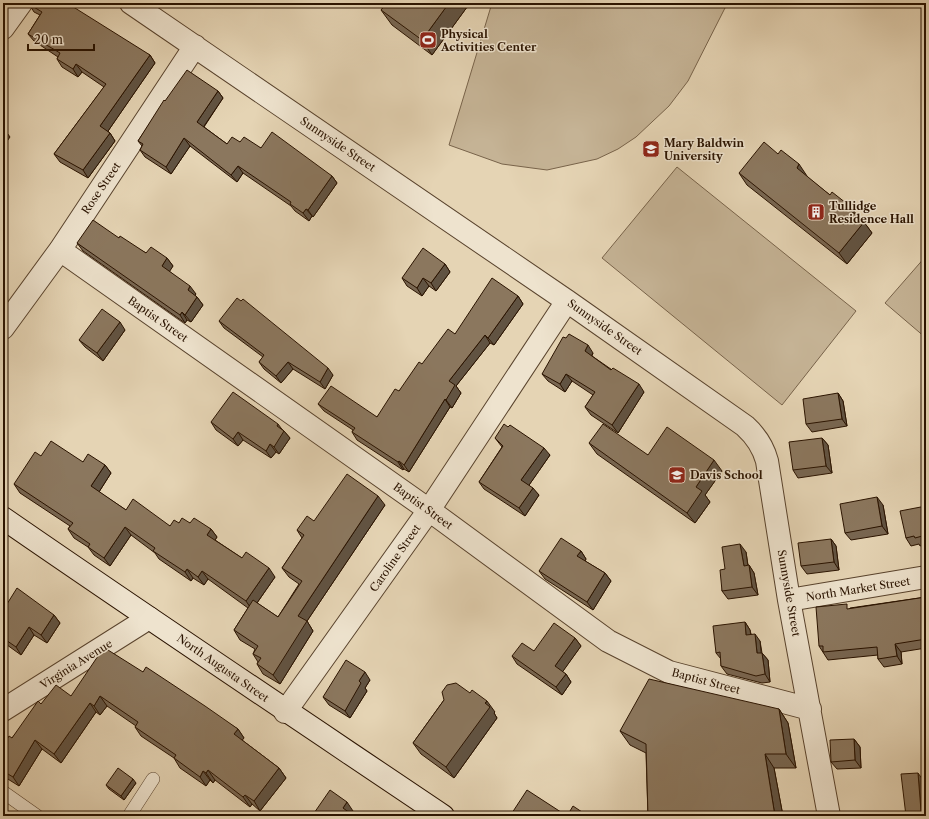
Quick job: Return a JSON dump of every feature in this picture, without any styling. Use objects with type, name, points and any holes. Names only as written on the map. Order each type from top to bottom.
[{"type":"street","points":[[3,28],[21,3]]},
{"type":"street","name":"Sunnyside Street","points":[[131,3],[566,301],[745,426],[756,437],[764,450],[767,461],[790,600],[829,816]]},
{"type":"street","name":"Rose Street","points":[[3,328],[60,250],[195,46]]},
{"type":"street","name":"Baptist Street","points":[[60,250],[429,510],[608,641],[669,672],[810,709]]},
{"type":"street","name":"Caroline Street","points":[[285,712],[429,510],[566,301]]},
{"type":"street","name":"North Augusta Street","points":[[3,518],[285,712],[443,816]]},
{"type":"street","name":"North Market Street","points":[[790,600],[926,577]]},
{"type":"street","name":"Virginia Avenue","points":[[3,710],[149,618]]},
{"type":"lane","points":[[129,816],[153,779]]},
{"type":"lane","points":[[3,792],[37,816]]},
{"type":"shaded area","points":[[492,3],[727,4],[688,81],[669,106],[636,137],[618,149],[597,159],[547,170],[502,164],[449,145]]},
{"type":"shaded area","points":[[677,167],[856,311],[782,405],[602,258]]},
{"type":"shaded area","points":[[926,256],[926,338],[885,303]]},
{"type":"building","points":[[29,3],[67,3],[150,55],[100,126],[110,133],[83,170],[54,154],[106,84],[76,64],[73,69],[57,59],[60,53],[28,34],[42,12]]},
{"type":"building","points":[[387,3],[449,3],[422,40],[381,10]]},
{"type":"building","points":[[187,70],[218,91],[197,122],[227,144],[232,137],[240,142],[244,137],[261,148],[272,132],[332,176],[308,210],[306,209],[303,213],[290,204],[291,202],[238,166],[231,175],[184,138],[166,167],[140,150],[143,144],[138,141],[164,100],[165,101]]},
{"type":"building","name":"Tullidge Residence Hall","points":[[764,142],[778,154],[781,150],[799,164],[797,168],[830,195],[832,192],[851,207],[849,209],[864,222],[839,253],[739,173]]},
{"type":"building","points":[[93,220],[119,238],[120,236],[146,253],[151,247],[167,258],[162,266],[190,286],[188,290],[197,297],[185,315],[182,312],[180,315],[77,243]]},
{"type":"building","points":[[423,248],[445,264],[431,283],[423,278],[417,288],[402,278]]},
{"type":"building","points":[[492,278],[518,296],[488,338],[485,335],[449,381],[455,385],[404,465],[352,432],[355,428],[318,404],[331,386],[377,417],[395,389],[399,391],[419,362],[422,364],[448,329],[455,334]]},
{"type":"building","points":[[237,298],[241,301],[243,299],[328,368],[320,382],[288,362],[276,376],[259,362],[264,355],[219,321]]},
{"type":"building","points":[[102,309],[120,322],[97,353],[79,340]]},
{"type":"building","points":[[569,334],[588,345],[585,351],[611,370],[613,368],[639,384],[612,425],[585,407],[595,392],[566,374],[560,384],[542,374],[563,337],[566,338]]},
{"type":"building","points":[[233,392],[278,424],[277,426],[284,431],[274,447],[270,444],[266,451],[238,432],[233,439],[211,422]]},
{"type":"building","points":[[838,393],[842,419],[806,424],[803,399]]},
{"type":"building","points":[[504,424],[508,427],[510,425],[544,448],[521,480],[533,488],[519,508],[479,482],[503,446],[495,438]]},
{"type":"building","points":[[603,424],[648,455],[667,427],[714,460],[696,487],[702,491],[687,513],[589,443]]},
{"type":"building","points":[[822,438],[826,466],[793,470],[789,442]]},
{"type":"building","points":[[51,441],[83,462],[88,454],[105,465],[91,486],[126,510],[133,499],[170,526],[174,520],[179,523],[182,518],[190,523],[194,518],[211,529],[207,535],[242,558],[246,552],[269,568],[246,601],[202,571],[198,577],[187,569],[185,572],[153,551],[155,548],[125,527],[104,558],[88,547],[90,544],[68,529],[73,523],[14,484],[35,452],[41,456]]},
{"type":"building","points":[[347,474],[378,496],[298,616],[307,621],[273,675],[257,664],[261,658],[253,654],[258,646],[234,630],[253,600],[278,617],[302,581],[282,568],[304,535],[297,530],[307,516],[314,521]]},
{"type":"building","points":[[877,497],[882,526],[845,533],[840,504]]},
{"type":"building","points":[[926,506],[926,535],[915,538],[914,536],[906,538],[900,511]]},
{"type":"building","points":[[561,538],[581,551],[577,556],[605,573],[587,602],[539,571]]},
{"type":"building","points":[[831,539],[834,562],[801,566],[798,543]]},
{"type":"building","points":[[740,544],[744,566],[749,565],[752,587],[722,591],[720,570],[725,569],[722,547]]},
{"type":"building","points":[[17,588],[54,615],[41,635],[29,627],[16,647],[3,638],[3,602],[7,604]]},
{"type":"building","points":[[926,597],[926,639],[895,644],[897,656],[878,659],[877,647],[823,652],[823,646],[819,646],[816,607],[847,604],[847,609]]},
{"type":"building","points":[[745,622],[746,635],[755,634],[757,653],[762,653],[765,674],[756,676],[721,666],[720,652],[716,653],[713,626]]},
{"type":"building","points":[[554,623],[575,638],[555,666],[566,674],[556,687],[512,656],[522,643],[534,651]]},
{"type":"building","points":[[108,650],[143,672],[146,667],[205,706],[238,729],[234,734],[279,768],[254,801],[245,795],[243,797],[208,770],[206,773],[203,771],[200,777],[174,758],[176,755],[135,727],[138,722],[100,696],[94,706],[90,703],[54,754],[35,740],[13,777],[3,771],[3,739],[6,741],[9,736],[12,738],[38,701],[41,704],[56,685],[71,696],[100,653]]},
{"type":"building","points":[[346,660],[365,672],[359,681],[361,683],[345,711],[323,697]]},
{"type":"building","points":[[649,679],[779,709],[786,754],[765,754],[775,816],[648,816],[646,744],[620,731]]},
{"type":"building","points":[[456,683],[470,693],[472,690],[487,701],[485,703],[490,707],[446,767],[413,743],[444,700],[442,692],[447,685]]},
{"type":"building","points":[[854,739],[855,760],[831,762],[830,740]]},
{"type":"building","points":[[118,768],[133,779],[121,796],[106,785]]},
{"type":"building","points":[[918,773],[921,811],[926,810],[926,816],[906,816],[901,774]]},
{"type":"building","points":[[330,790],[347,802],[343,808],[354,816],[312,816]]},
{"type":"building","points":[[527,790],[567,816],[510,816]]},
{"type":"building","points":[[573,806],[588,816],[567,816]]},
{"type":"building","points":[[3,811],[11,816],[3,816]]},
{"type":"place","name":"Physical Activities Center","points":[[428,40]]},
{"type":"place","name":"Mary Baldwin University","points":[[651,149]]},
{"type":"place","name":"Tullidge Residence Hall","points":[[816,212]]},
{"type":"place","name":"Davis School","points":[[677,475]]}]
